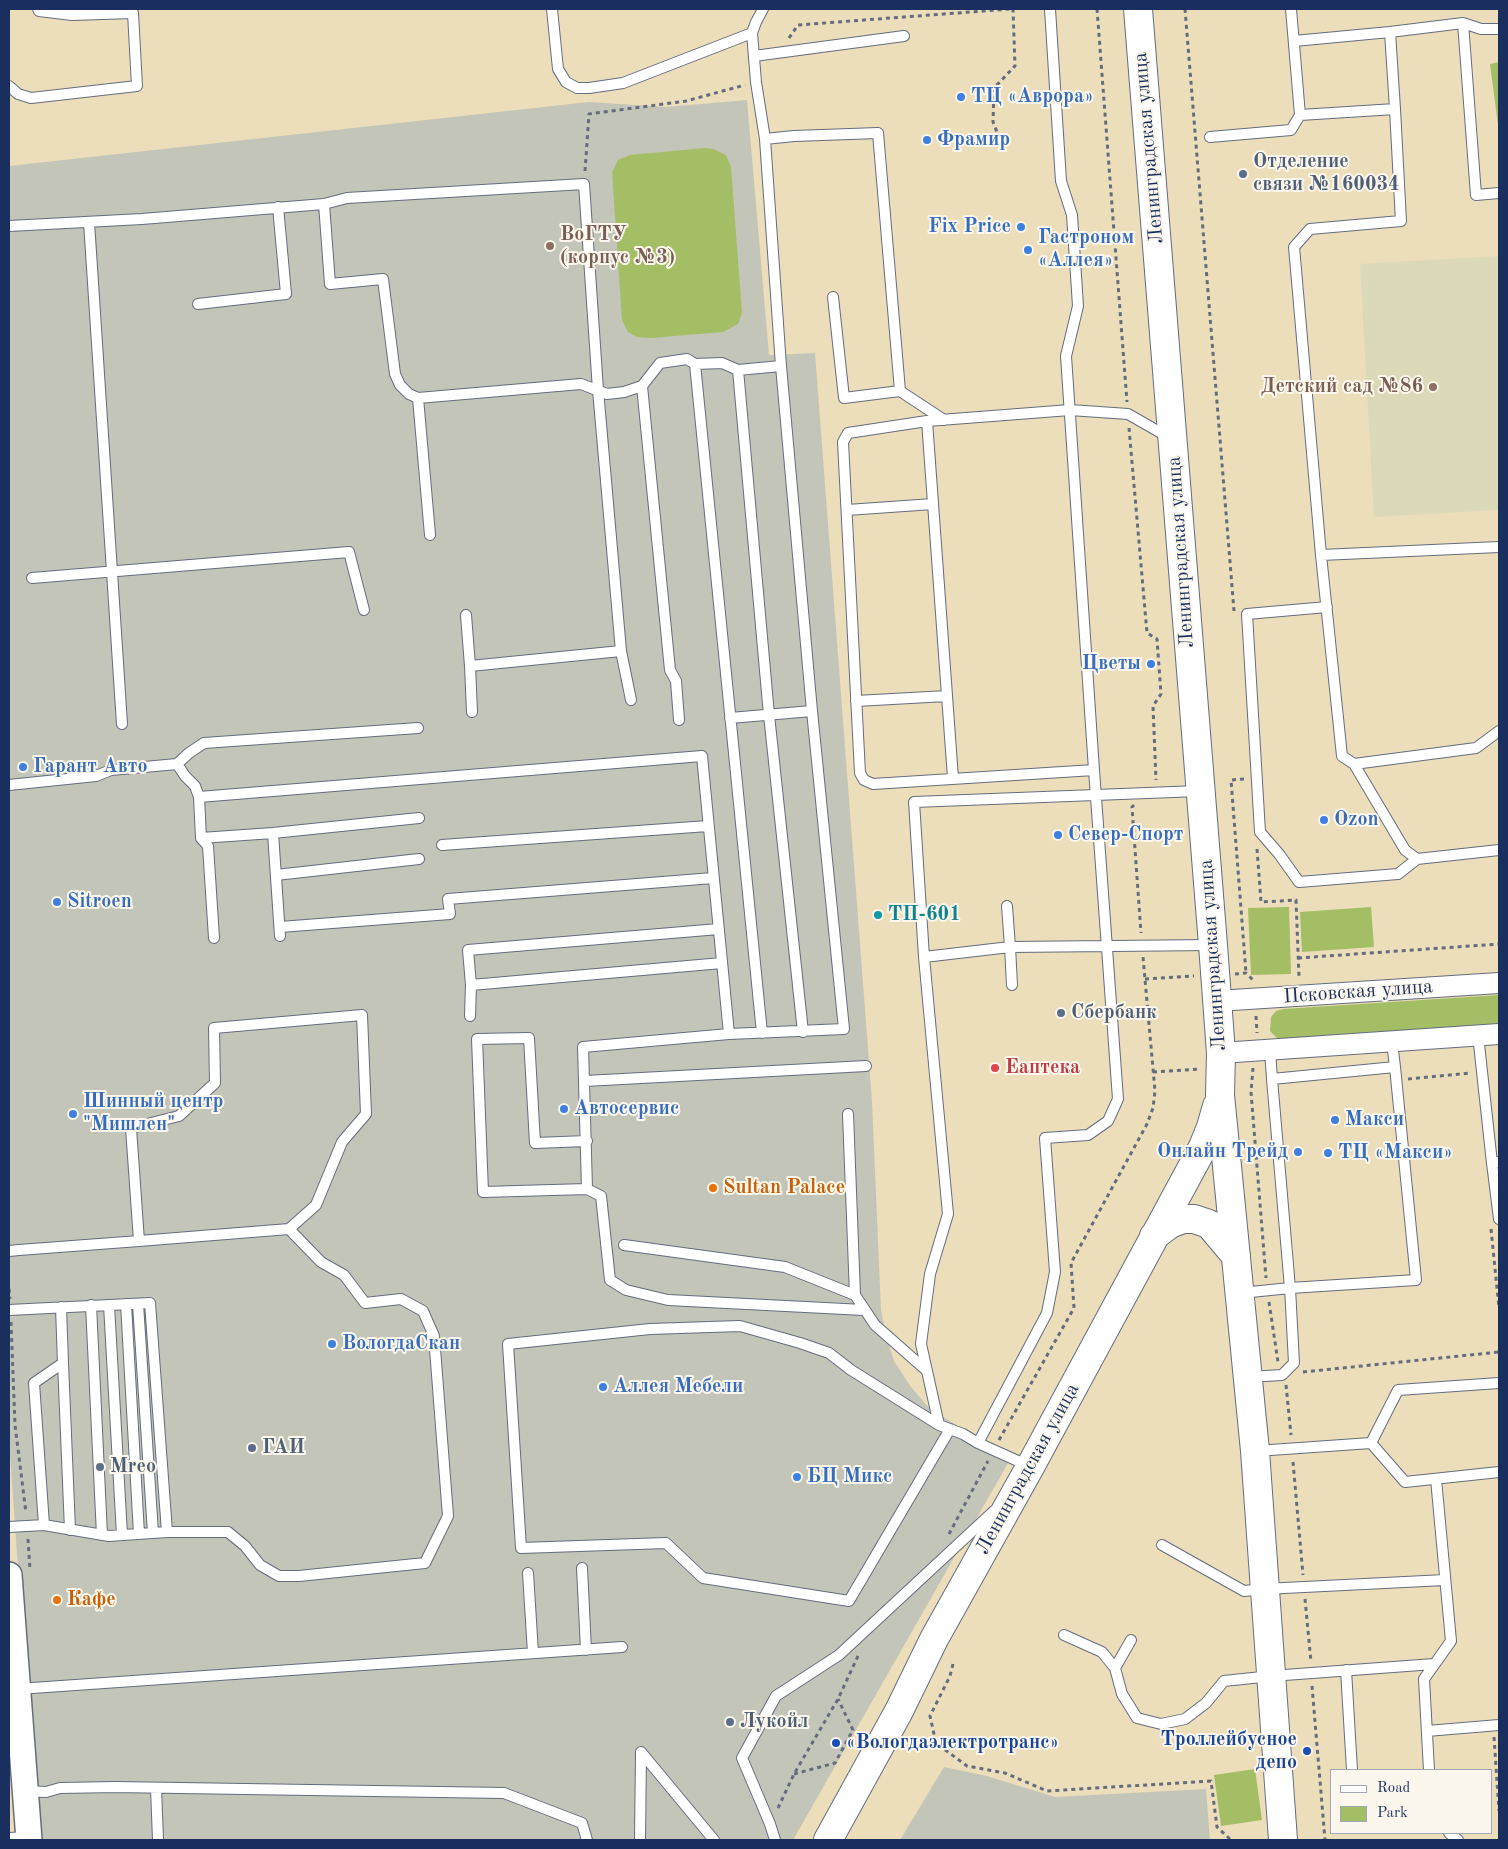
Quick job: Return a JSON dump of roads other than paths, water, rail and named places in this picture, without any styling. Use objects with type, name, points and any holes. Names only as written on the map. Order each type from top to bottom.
[{"type":"main road","name":"Ленинградская улица","points":[[1138,9],[1213,945],[1221,1053],[1220,1095],[1249,1377],[1283,1840]]},
{"type":"main road","name":"Ленинградская улица","points":[[828,1840],[899,1711],[934,1639],[1202,1147],[1211,1127],[1220,1095]]},
{"type":"main road","points":[[1153,1237],[1170,1224],[1184,1219],[1194,1219],[1209,1224],[1236,1256]]},
{"type":"street","name":"Псковская улица","points":[[1217,1001],[1499,983]]},
{"type":"street","points":[[1221,1053],[1499,1034]]},
{"type":"street","points":[[9,1575],[25,1791],[22,1839]]},
{"type":"lane","points":[[9,86],[18,94],[31,98],[137,86],[133,13],[39,11],[38,9]]},
{"type":"lane","points":[[552,9],[558,69],[566,82],[577,88],[623,83],[752,33]]},
{"type":"lane","points":[[587,1189],[583,1047],[729,1034],[844,1029],[812,711],[781,366],[765,139],[756,82],[752,33],[763,9]]},
{"type":"lane","points":[[978,1443],[1047,1313],[1055,1272],[1045,1138],[1088,1135],[1108,1120],[1118,1099],[1066,356],[1078,306],[1072,215],[1061,181],[1050,9]]},
{"type":"lane","points":[[1210,137],[1291,130],[1300,115],[1291,9]]},
{"type":"lane","points":[[1294,42],[1464,23],[1481,30],[1499,29]]},
{"type":"lane","points":[[1464,23],[1476,195],[1499,193]]},
{"type":"lane","points":[[1390,32],[1401,222],[1310,230],[1294,247],[1321,555],[1342,756],[1354,764],[1405,850],[1417,859]]},
{"type":"lane","points":[[754,56],[904,36]]},
{"type":"lane","points":[[1300,115],[1395,109]]},
{"type":"lane","points":[[765,139],[878,133],[900,391]]},
{"type":"lane","points":[[9,226],[142,219],[324,204],[347,198],[584,184],[598,390],[621,652],[631,700]]},
{"type":"lane","points":[[324,204],[330,284],[383,280],[395,374],[400,385],[409,394],[418,398],[580,384],[608,394],[624,392],[642,386],[660,363],[687,359],[695,364],[722,363],[738,370],[781,366]]},
{"type":"lane","points":[[198,304],[286,294],[278,207]]},
{"type":"lane","points":[[89,222],[122,724]]},
{"type":"lane","points":[[833,298],[844,398],[900,391],[944,420]]},
{"type":"lane","points":[[695,364],[762,1033]]},
{"type":"lane","points":[[738,370],[769,715],[802,1032]]},
{"type":"lane","points":[[642,386],[670,670],[676,681],[679,720]]},
{"type":"lane","points":[[418,398],[430,535]]},
{"type":"lane","points":[[1094,770],[873,784],[864,780],[860,773],[843,442],[848,433],[927,421],[1070,410],[1128,414],[1172,440]]},
{"type":"lane","points":[[927,421],[953,778]]},
{"type":"lane","points":[[847,510],[933,504]]},
{"type":"lane","points":[[1321,555],[1499,547]]},
{"type":"lane","points":[[32,578],[349,552],[364,610]]},
{"type":"lane","points":[[1327,607],[1247,614],[1260,832],[1299,882],[1398,874],[1417,859],[1499,850]]},
{"type":"lane","points":[[466,615],[472,712]]},
{"type":"lane","points":[[470,666],[621,652]]},
{"type":"lane","points":[[856,701],[947,696]]},
{"type":"lane","points":[[730,718],[812,711]]},
{"type":"lane","points":[[9,785],[96,776],[111,770],[177,764],[189,752],[204,743],[418,728]]},
{"type":"lane","points":[[1354,764],[1476,748],[1499,731]]},
{"type":"lane","points":[[198,797],[702,756],[729,1034]]},
{"type":"lane","points":[[177,764],[195,786],[198,797],[201,838],[208,846],[214,938]]},
{"type":"lane","points":[[938,1425],[921,1344],[930,1274],[948,1214],[924,957],[914,802],[1200,791]]},
{"type":"lane","points":[[201,838],[273,833],[419,818]]},
{"type":"lane","points":[[442,845],[708,826]]},
{"type":"lane","points":[[273,833],[280,931],[450,914],[448,899],[714,878]]},
{"type":"lane","points":[[276,875],[419,860]]},
{"type":"lane","points":[[1006,906],[1012,985]]},
{"type":"lane","points":[[470,1016],[471,985],[468,950],[719,929]]},
{"type":"lane","points":[[924,957],[1010,947],[1213,945]]},
{"type":"lane","points":[[471,985],[722,963]]},
{"type":"lane","points":[[9,1251],[139,1241],[289,1229],[316,1205],[342,1142],[366,1114],[362,1015],[214,1028],[215,1084],[179,1116],[132,1128],[139,1241]]},
{"type":"lane","points":[[1478,1036],[1496,1162],[1495,1221]]},
{"type":"lane","points":[[587,1141],[535,1143],[529,1038],[477,1039],[483,1192],[587,1189],[601,1196],[610,1280],[626,1290],[668,1300],[864,1310]]},
{"type":"lane","points":[[1240,1293],[1267,1289],[1416,1280],[1392,1042]]},
{"type":"lane","points":[[1249,1377],[1282,1375],[1294,1363],[1290,1288],[1272,1079],[1264,1050]]},
{"type":"lane","points":[[585,1081],[866,1066]]},
{"type":"lane","points":[[1272,1079],[1395,1067]]},
{"type":"lane","points":[[848,1114],[855,1295],[875,1325],[926,1370]]},
{"type":"lane","points":[[9,1527],[44,1525],[70,1530],[122,1535],[167,1532],[228,1532],[245,1546],[260,1565],[279,1576],[299,1576],[425,1563],[448,1516],[434,1336],[424,1311],[401,1299],[366,1303],[344,1275],[321,1262],[289,1229]]},
{"type":"lane","points":[[624,1245],[785,1267],[855,1295]]},
{"type":"lane","points":[[9,1310],[150,1303],[167,1532]]},
{"type":"lane","points":[[109,1304],[122,1535]]},
{"type":"lane","points":[[126,1304],[139,1534]]},
{"type":"lane","points":[[138,1304],[153,1533]]},
{"type":"lane","points":[[91,1305],[102,1534]]},
{"type":"lane","points":[[61,1307],[70,1530]]},
{"type":"lane","points":[[775,1840],[742,1758],[776,1696],[839,1655],[1023,1478],[978,1443],[963,1434],[938,1425],[851,1370],[829,1353],[740,1326],[650,1329],[508,1344],[521,1548],[666,1543],[703,1578],[849,1601],[950,1430]]},
{"type":"lane","points":[[44,1525],[34,1383],[63,1363]]},
{"type":"lane","points":[[1371,1443],[1398,1390],[1499,1383]]},
{"type":"lane","points":[[1255,1451],[1371,1443]]},
{"type":"lane","points":[[1371,1443],[1405,1482],[1499,1472]]},
{"type":"lane","points":[[1429,1769],[1424,1679],[1451,1641],[1436,1479]]},
{"type":"lane","points":[[1162,1545],[1244,1591],[1445,1580]]},
{"type":"lane","points":[[582,1568],[586,1650]]},
{"type":"lane","points":[[528,1573],[532,1653]]},
{"type":"lane","points":[[1064,1635],[1102,1652],[1115,1668],[1122,1694],[1137,1718],[1161,1724],[1185,1718],[1206,1704],[1224,1681],[1434,1664]]},
{"type":"lane","points":[[1115,1668],[1131,1640]]},
{"type":"lane","points":[[17,1689],[622,1647]]},
{"type":"lane","points":[[1346,1670],[1352,1769]]},
{"type":"lane","points":[[1426,1731],[1496,1725]]},
{"type":"lane","points":[[640,1840],[641,1752],[714,1840]]},
{"type":"lane","points":[[25,1791],[46,1792],[60,1788],[156,1788],[504,1793],[582,1824],[587,1840]]},
{"type":"lane","points":[[156,1788],[158,1840]]},
{"type":"place","name":"ТЦ «Аврора»","points":[[961,97]]},
{"type":"place","name":"Фрамир","points":[[927,140]]},
{"type":"place","name":"Отделение связи №160034","points":[[1243,174]]},
{"type":"place","name":"Fix Price","points":[[1021,227]]},
{"type":"place","name":"ВоГТУ (корпус №3)","points":[[550,246]]},
{"type":"place","name":"Гастроном «Аллея»","points":[[1028,250]]},
{"type":"place","name":"Детский сад №86","points":[[1433,387]]},
{"type":"place","name":"Цветы","points":[[1151,664]]},
{"type":"place","name":"Гарант Авто","points":[[23,767]]},
{"type":"place","name":"Ozon","points":[[1324,820]]},
{"type":"place","name":"Север-Спорт","points":[[1058,835]]},
{"type":"place","name":"Sitroen","points":[[57,902]]},
{"type":"place","name":"ТП-601","points":[[878,915]]},
{"type":"place","name":"Сбербанк","points":[[1061,1013]]},
{"type":"place","name":"Еаптека","points":[[995,1068]]},
{"type":"place","name":"Автосервис","points":[[564,1109]]},
{"type":"place","name":"Шинный центр \"Мишлен\"","points":[[73,1114]]},
{"type":"place","name":"Макси","points":[[1335,1120]]},
{"type":"place","name":"Онлайн Трейд","points":[[1298,1152]]},
{"type":"place","name":"ТЦ «Макси»","points":[[1328,1153]]},
{"type":"place","name":"Sultan Palace","points":[[713,1188]]},
{"type":"place","name":"ВологдаСкан","points":[[332,1344]]},
{"type":"place","name":"Аллея Мебели","points":[[603,1387]]},
{"type":"place","name":"ГАИ","points":[[252,1448]]},
{"type":"place","name":"Mreo","points":[[100,1467]]},
{"type":"place","name":"БЦ Микс","points":[[797,1477]]},
{"type":"place","name":"Кафе","points":[[57,1600]]},
{"type":"place","name":"Лукойл","points":[[730,1722]]},
{"type":"place","name":"«Вологдаэлектротранс»","points":[[836,1743]]},
{"type":"place","name":"Троллейбусное депо","points":[[1307,1751]]}]
